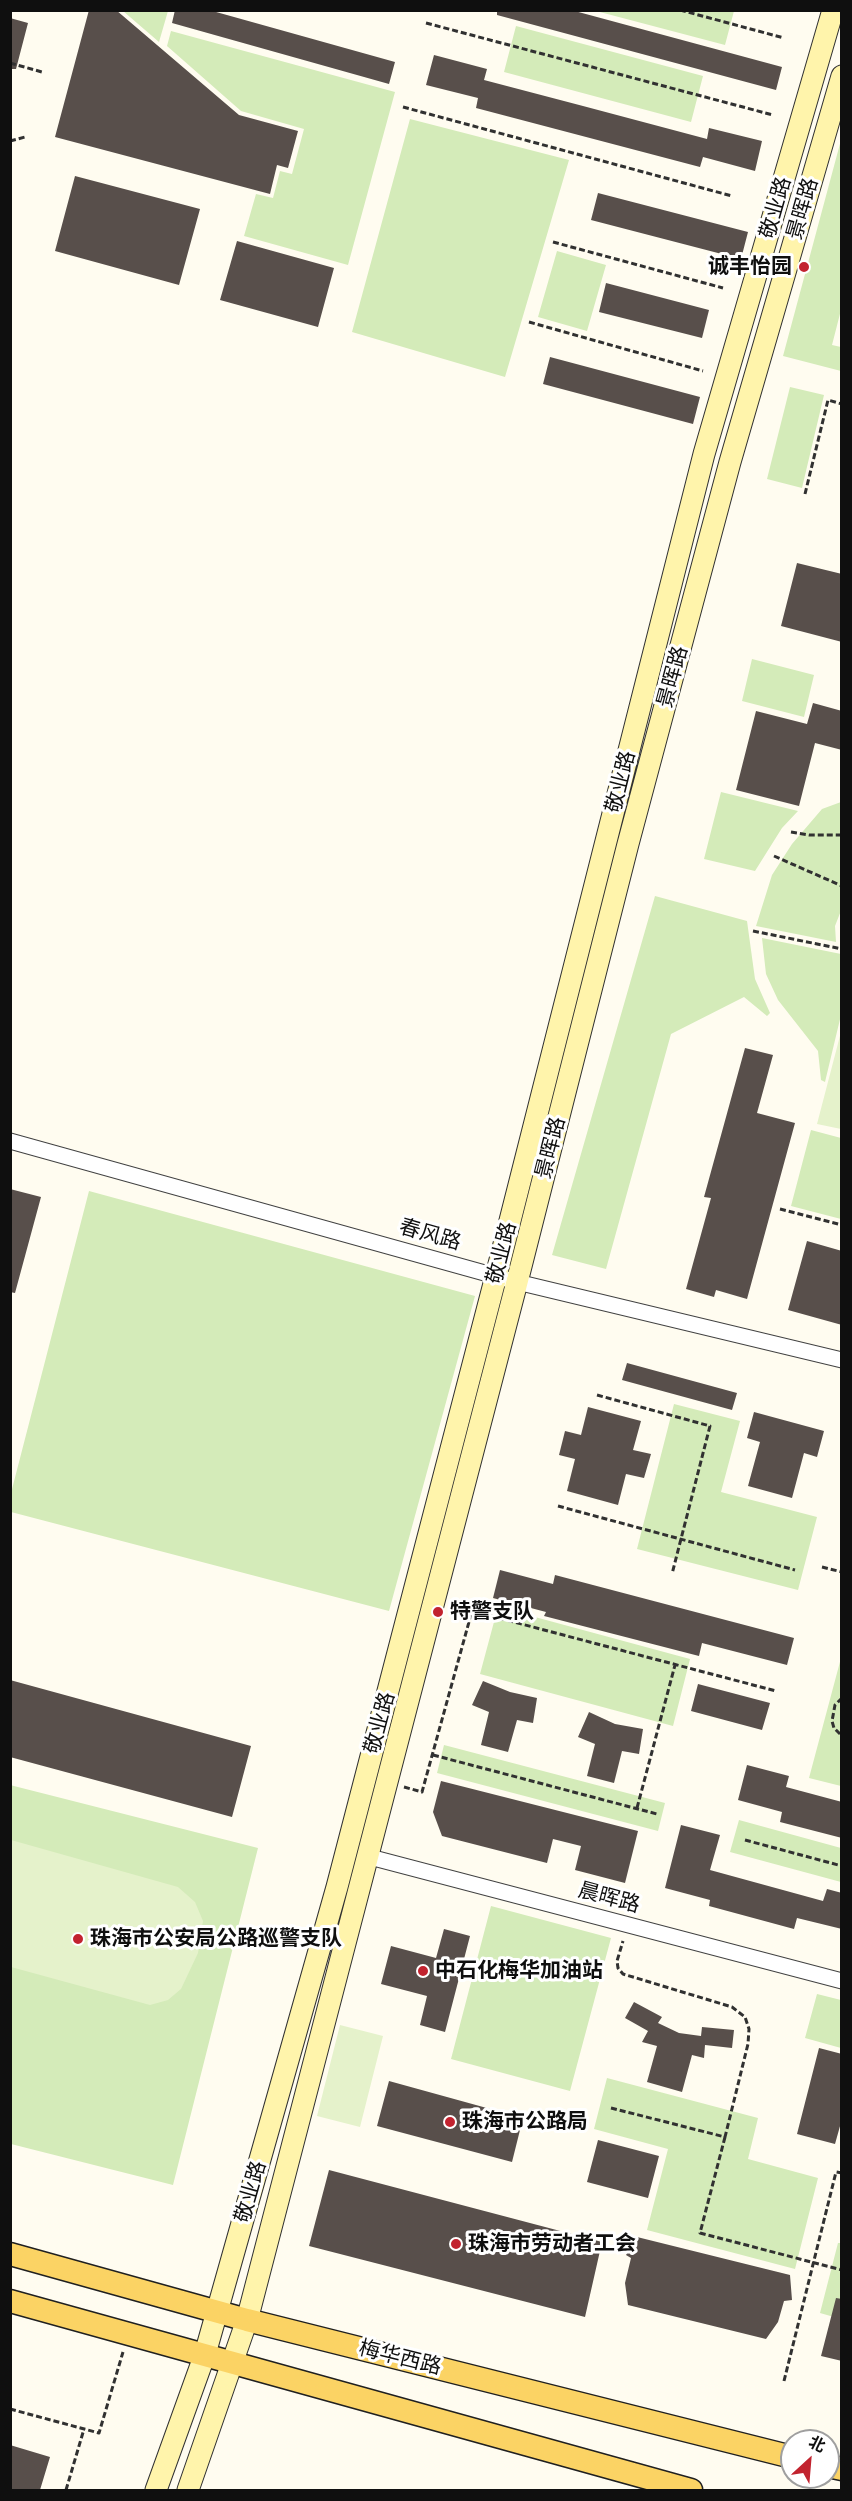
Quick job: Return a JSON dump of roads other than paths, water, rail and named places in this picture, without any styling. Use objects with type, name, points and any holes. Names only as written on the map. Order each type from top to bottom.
[{"type":"main road","name":"敬业路","points":[[156,2490],[205,2354],[340,1876],[496,1276],[704,454],[833,10]]},
{"type":"main road","name":"景晖路","points":[[517,1282],[625,854],[724,485],[842,76]]},
{"type":"main road","name":"敬业路","points":[[188,2490],[247,2320],[385,1782],[517,1282]]},
{"type":"main road","name":"梅华西路","points":[[10,2254],[247,2320],[780,2454]]},
{"type":"main road","points":[[10,2301],[691,2490]]},
{"type":"street","name":"春风路","points":[[10,1141],[517,1282],[842,1360]]},
{"type":"street","name":"晨晖路","points":[[366,1856],[842,1981]]},
{"type":"place","name":"诚丰怡园","points":[[804,267]]},
{"type":"place","name":"特警支队","points":[[438,1612]]},
{"type":"place","name":"珠海市公安局公路巡警支队","points":[[78,1939]]},
{"type":"place","name":"中石化梅华加油站","points":[[423,1971]]},
{"type":"place","name":"珠海市公路局","points":[[450,2122]]},
{"type":"place","name":"珠海市劳动者工会","points":[[456,2244]]}]
